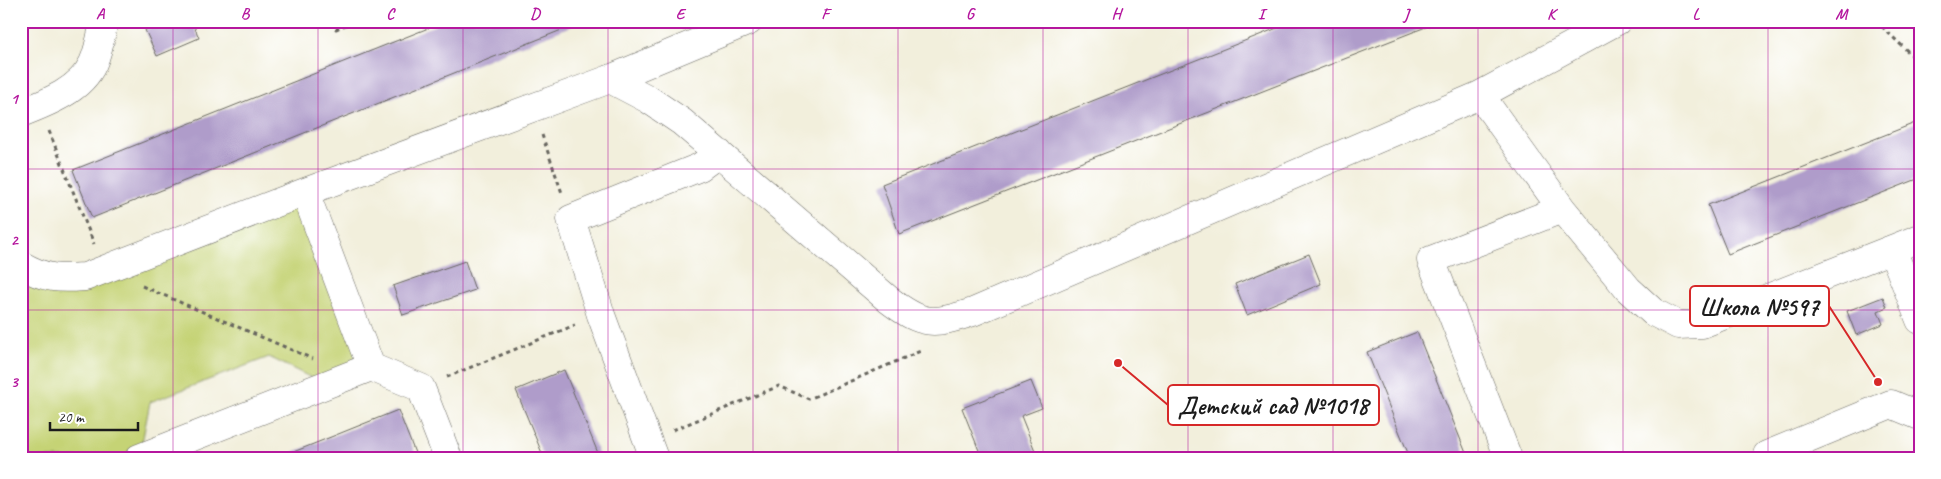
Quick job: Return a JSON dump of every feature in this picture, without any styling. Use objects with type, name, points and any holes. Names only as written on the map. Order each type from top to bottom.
[{"type":"lane","points":[[30,109],[76,86],[93,64],[104,21]]},
{"type":"lane","points":[[21,265],[35,273],[60,279],[85,277],[305,192],[533,109],[749,21]]},
{"type":"lane","points":[[610,79],[648,99],[682,122],[802,227],[906,314],[927,322],[947,321],[973,312],[1480,95],[1617,21]]},
{"type":"lane","points":[[1480,95],[1562,209],[1628,289],[1653,312],[1678,324],[1702,324],[1920,238]]},
{"type":"lane","points":[[654,458],[601,315],[571,220],[700,167],[719,153]]},
{"type":"lane","points":[[305,192],[360,371]]},
{"type":"lane","points":[[1508,458],[1431,260],[1562,209]]},
{"type":"lane","points":[[1892,250],[1920,320]]},
{"type":"lane","points":[[139,458],[360,371],[421,388],[448,458]]},
{"type":"lane","points":[[1766,458],[1767,455],[1891,404],[1920,416]]},
{"type":"path","points":[[332,21],[336,29],[355,21]]},
{"type":"path","points":[[1876,21],[1920,63]]},
{"type":"path","points":[[30,109],[105,270],[360,371]]},
{"type":"path","points":[[533,109],[571,220]]},
{"type":"path","points":[[421,388],[601,315]]},
{"type":"green space","points":[[305,192],[371,367],[326,385],[269,357],[150,402],[139,458],[21,458],[21,265],[60,279]]},
{"type":"building","points":[[164,21],[192,21],[199,38],[157,56],[145,30]]},
{"type":"building","points":[[446,21],[584,21],[92,218],[73,170]]},
{"type":"building","points":[[1295,21],[1441,21],[899,234],[882,184]]},
{"type":"building","points":[[1920,121],[1920,178],[1728,254],[1708,205]]},
{"type":"building","points":[[1309,254],[1321,284],[1247,315],[1235,284]]},
{"type":"building","points":[[465,261],[475,290],[403,315],[393,286]]},
{"type":"building","points":[[1883,297],[1887,307],[1878,311],[1883,324],[1856,335],[1847,311]]},
{"type":"building","points":[[1417,332],[1468,458],[1410,458],[1367,352]]},
{"type":"building","points":[[564,370],[600,458],[544,458],[516,390]]},
{"type":"building","points":[[1031,381],[1042,408],[1021,416],[1038,458],[982,458],[962,408]]},
{"type":"building","points":[[398,410],[417,458],[278,458],[306,447]]},
{"type":"place","name":"Детский сад №1018","points":[[1118,363]]},
{"type":"place","name":"Школа №597","points":[[1878,382]]}]
